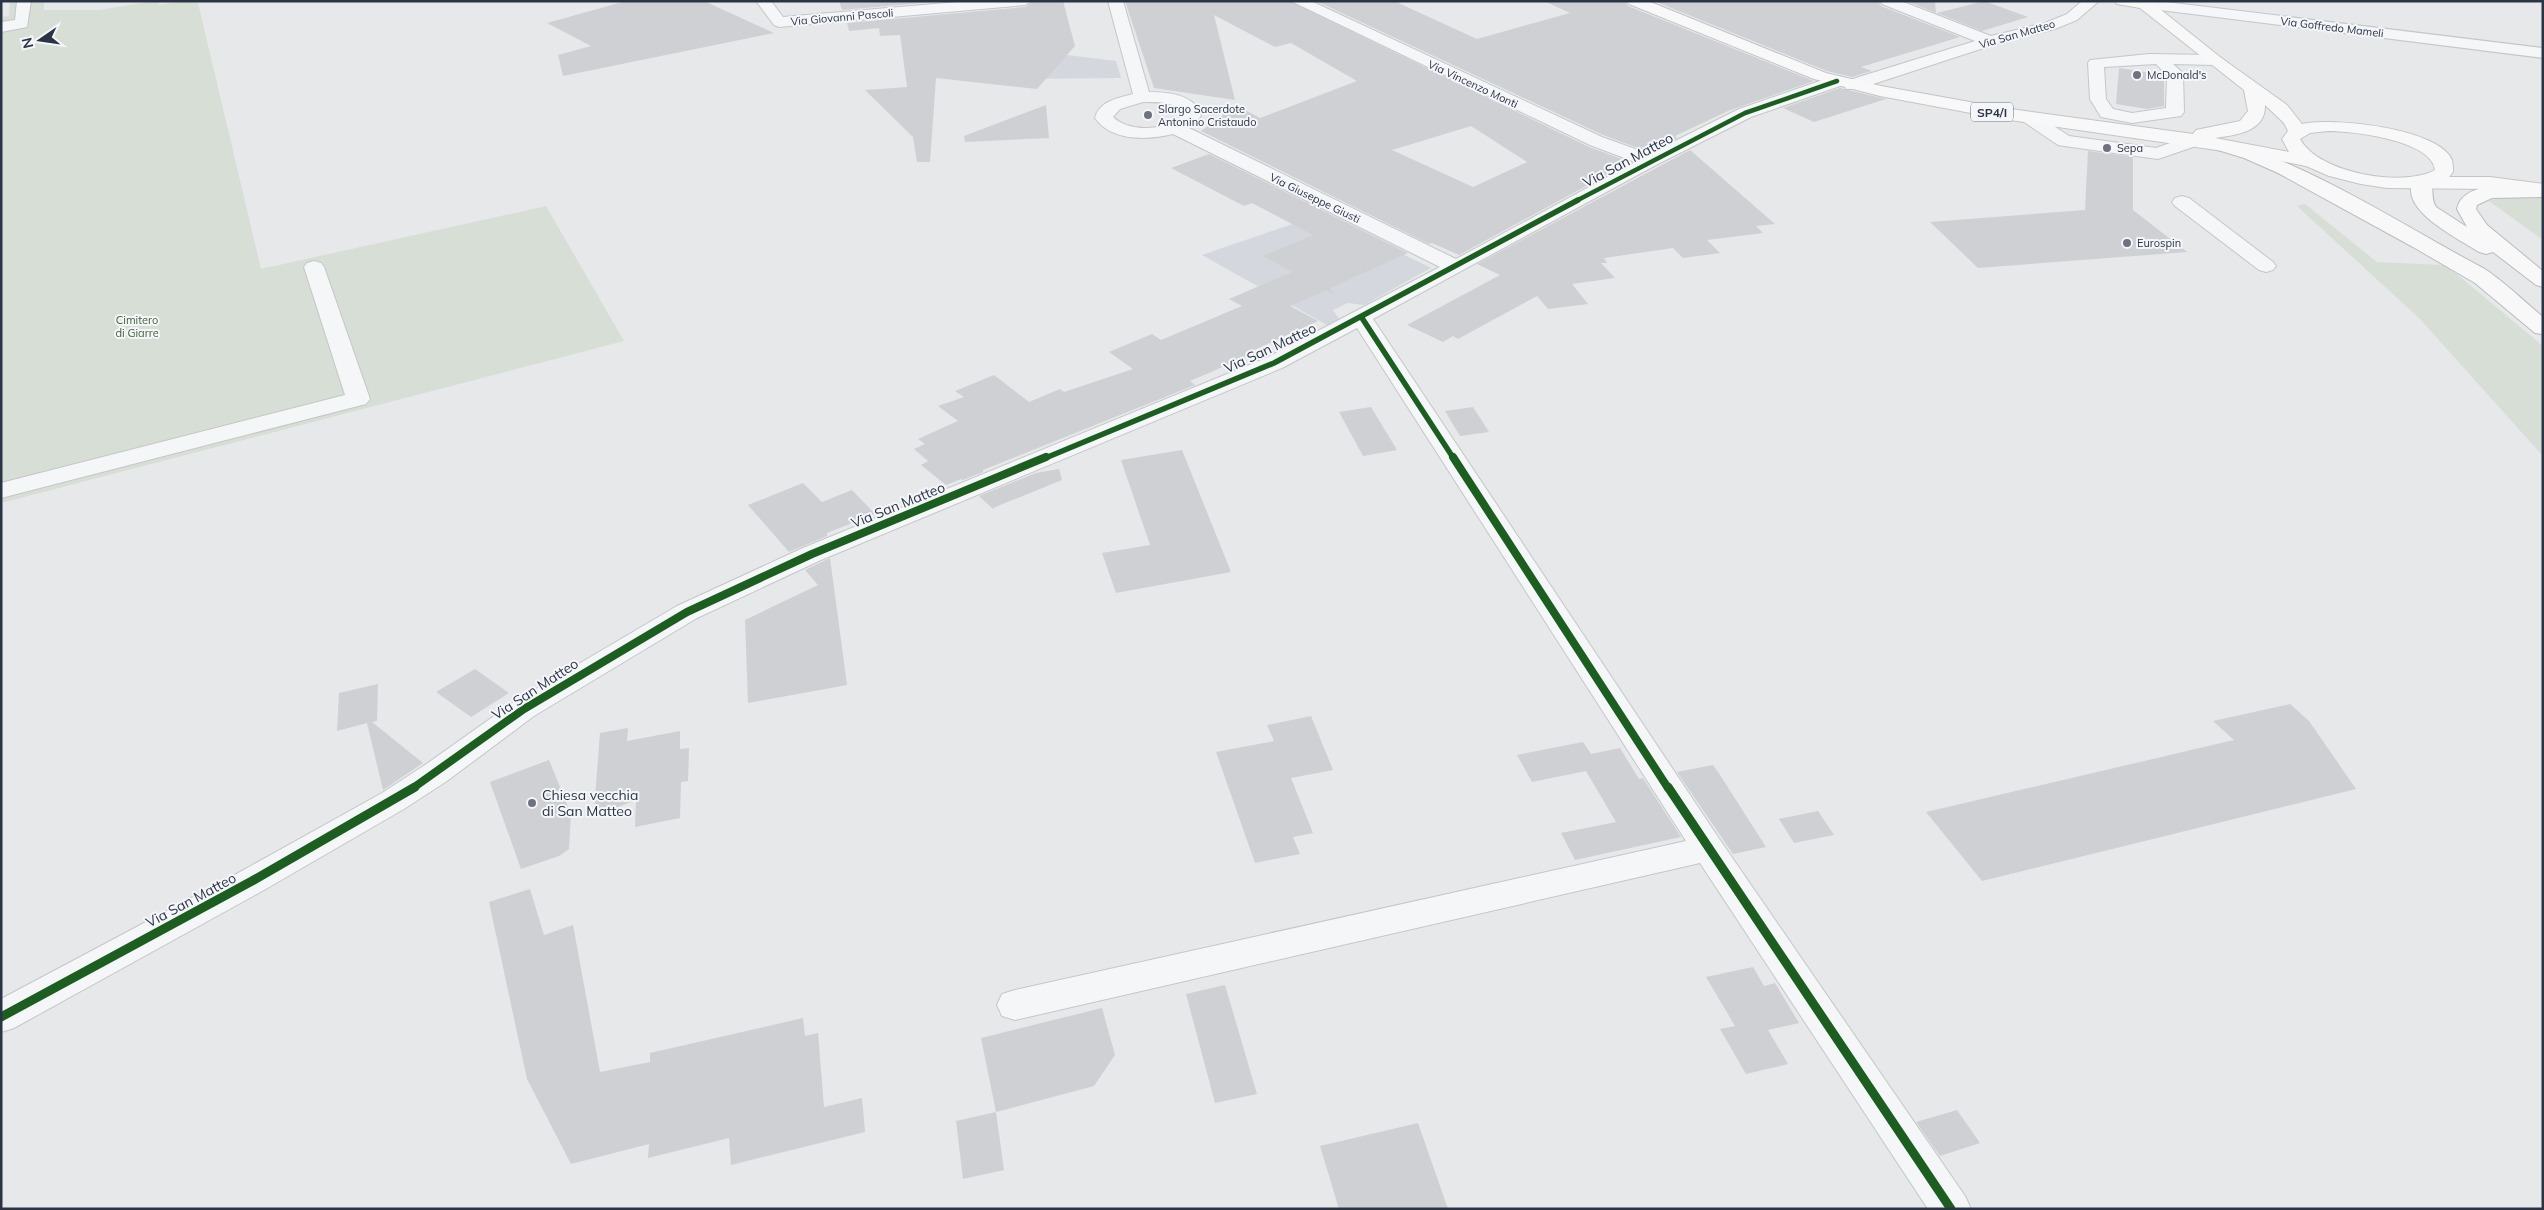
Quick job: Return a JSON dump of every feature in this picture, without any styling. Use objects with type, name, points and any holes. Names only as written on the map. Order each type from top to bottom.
[{"type":"main road","points":[[1634,1],[1844,83]]},
{"type":"main road","name":"Via Goffredo Mameli","points":[[2122,1],[2144,4]]},
{"type":"main road","points":[[2144,4],[2281,110],[2297,132]]},
{"type":"main road","points":[[2236,76],[2305,110],[2408,140],[2435,153],[2465,164],[2543,186]]},
{"type":"main road","name":"SP4/I","points":[[1844,83],[2030,118],[2188,138]]},
{"type":"main road","points":[[2188,138],[2220,132],[2251,122],[2258,116],[2258,110],[2251,86]]},
{"type":"main road","points":[[2188,138],[2254,139],[2324,126],[2363,128]]},
{"type":"main road","points":[[2297,132],[2291,139],[2293,146],[2317,164],[2420,228],[2543,328]]},
{"type":"main road","points":[[2188,138],[2263,151],[2317,164],[2374,181],[2490,183],[2543,191]]},
{"type":"main road","points":[[2214,143],[2241,150],[2283,167],[2428,246],[2488,282]]},
{"type":"main road","points":[[2424,182],[2438,178],[2444,172],[2443,161],[2435,153]]},
{"type":"main road","points":[[2424,182],[2421,191],[2423,202],[2429,211],[2462,234],[2542,281]]},
{"type":"main road","points":[[2542,281],[2478,226],[2467,213],[2467,207],[2472,200],[2491,192],[2543,191]]},
{"type":"street","points":[[1,28],[22,24],[24,1]]},
{"type":"street","name":"Via Giovanni Pascoli","points":[[763,1],[779,22],[1025,1]]},
{"type":"street","points":[[1115,1],[1142,98]]},
{"type":"street","name":"Via Vincenzo Monti","points":[[1298,1],[1596,141],[1650,161]]},
{"type":"street","points":[[1887,1],[1990,41]]},
{"type":"street","name":"Via San Matteo","points":[[1,1017],[252,881],[393,801],[436,773],[524,709],[687,612],[812,554],[1274,363],[1456,268],[1650,161],[1745,113],[1990,41],[2050,26],[2072,17],[2092,1]]},
{"type":"street","name":"Via Goffredo Mameli","points":[[2144,4],[2543,53]]},
{"type":"street","points":[[1,21],[22,17]]},
{"type":"street","points":[[2156,59],[2175,73],[2175,112],[2132,118],[2107,113],[2098,99],[2096,62],[2156,59],[2214,60]]},
{"type":"street","points":[[1142,98],[1165,98],[1188,107],[1192,111],[1189,120],[1175,128],[1154,132],[1131,132],[1113,126],[1104,118],[1108,109],[1114,105],[1142,98]]},
{"type":"street","points":[[2030,118],[2064,141],[2148,153],[2158,154],[2188,138]]},
{"type":"street","name":"Via Giuseppe Giusti","points":[[1175,128],[1456,268]]},
{"type":"street","points":[[2182,202],[2266,266]]},
{"type":"street","points":[[1,491],[358,399],[314,267]]},
{"type":"street","points":[[1362,318],[1708,850],[1951,1209]]},
{"type":"street","points":[[1014,1005],[1708,850]]},
{"type":"shaded area","points":[[1026,50],[1116,61],[1121,78],[1016,79]]},
{"type":"shaded area","points":[[1322,214],[1431,268],[1364,305],[1348,303],[1333,310],[1339,319],[1327,325],[1202,255]]},
{"type":"green space","name":"Cimitero di Giarre","points":[[10,1],[44,1],[44,10],[100,10],[153,1],[158,1],[159,5],[183,1],[198,3],[261,269],[546,206],[624,341],[1,503],[1,17],[9,16]]},
{"type":"green space","points":[[2503,196],[2543,197],[2543,240],[2489,201]]},
{"type":"green space","points":[[2305,204],[2377,262],[2443,265],[2459,276],[2543,346],[2543,456],[2420,319],[2297,206]]},
{"type":"building","points":[[626,1],[704,1],[774,33],[563,76],[558,55],[591,46],[547,23]]},
{"type":"building","points":[[839,1],[944,1],[842,10]]},
{"type":"building","points":[[1034,1],[1063,1],[1075,46],[1037,89],[936,78],[930,162],[917,162],[913,137],[865,90],[907,87],[900,35],[880,36],[879,28],[849,31],[847,23],[1025,7]]},
{"type":"building","points":[[1125,1],[1289,1],[1589,147],[1630,162],[1459,255],[1432,243],[1429,244],[1201,131],[1236,105],[1260,118],[1357,81],[1291,43],[1275,47],[1214,15],[1235,100],[1154,88]],"holes":[[[1471,126],[1527,162],[1473,187],[1392,150]]]},
{"type":"building","points":[[1316,1],[1394,1],[1477,39],[1570,13],[1544,1],[1625,1],[1628,6],[1814,81],[1728,111],[1675,136],[1677,138],[1649,152],[1603,135]]},
{"type":"building","points":[[1654,1],[1878,1],[1881,6],[1960,37],[1861,67],[1872,71],[1852,77],[1827,71]]},
{"type":"building","points":[[1907,1],[1935,1],[1936,13]]},
{"type":"building","points":[[1984,1],[2028,17],[1982,31],[1937,13]]},
{"type":"building","points":[[2119,68],[2164,75],[2164,106],[2147,109],[2116,104]]},
{"type":"building","points":[[1840,88],[1886,99],[1814,122],[1783,108]]},
{"type":"building","points":[[1046,105],[1049,138],[965,142],[964,136]]},
{"type":"building","points":[[1690,150],[1775,224],[1756,226],[1763,233],[1707,240],[1720,253],[1683,258],[1673,248],[1604,258],[1607,263],[1601,263],[1615,278],[1572,284],[1588,304],[1548,309],[1537,296],[1458,339],[1453,336],[1443,342],[1407,325],[1500,275],[1477,264]]},
{"type":"building","points":[[2088,151],[2133,157],[2133,210],[2187,252],[1978,268],[1930,222],[2085,210]]},
{"type":"building","points":[[1209,154],[1408,253],[1330,288],[1334,294],[1326,290],[1290,306],[1318,321],[1252,351],[1255,353],[1190,381],[1195,385],[983,470],[983,472],[946,485],[921,465],[928,461],[914,449],[925,444],[918,439],[958,421],[938,406],[964,397],[955,391],[994,375],[1029,402],[1060,389],[1064,392],[1133,369],[1109,352],[1152,334],[1161,340],[1242,306],[1229,299],[1292,272],[1263,256],[1313,235],[1252,203],[1244,206],[1171,168]]},
{"type":"building","points":[[1371,407],[1397,450],[1363,456],[1339,412]]},
{"type":"building","points":[[1473,407],[1489,432],[1460,436],[1445,411]]},
{"type":"building","points":[[1182,450],[1231,572],[1116,593],[1102,553],[1150,545],[1121,460]]},
{"type":"building","points":[[1059,469],[1062,480],[993,508],[994,510],[979,496],[1036,473]]},
{"type":"building","points":[[803,483],[822,502],[852,490],[875,514],[827,533],[827,536],[789,552],[748,505]]},
{"type":"building","points":[[830,558],[847,685],[748,703],[745,620],[818,585],[805,570]]},
{"type":"building","points":[[475,669],[509,693],[471,717],[436,692]]},
{"type":"building","points":[[378,684],[377,721],[372,722],[423,763],[383,790],[367,723],[337,731],[339,693]]},
{"type":"building","points":[[2290,704],[2309,721],[2356,789],[1982,881],[1926,812],[2234,740],[2213,721]]},
{"type":"building","points":[[1311,716],[1333,770],[1291,778],[1313,833],[1293,837],[1300,854],[1255,863],[1216,752],[1274,741],[1267,725]]},
{"type":"building","points":[[628,728],[627,741],[680,731],[680,749],[689,748],[688,781],[681,782],[680,818],[635,827],[636,800],[618,807],[594,811],[600,733]]},
{"type":"building","points":[[1583,742],[1591,754],[1620,748],[1639,779],[1643,778],[1681,837],[1575,860],[1561,833],[1616,822],[1586,771],[1532,782],[1517,755]]},
{"type":"building","name":"Chiesa vecchia di San Matteo","points":[[549,760],[571,814],[569,849],[559,856],[521,869],[490,782]]},
{"type":"building","points":[[1713,765],[1766,847],[1733,854],[1677,772]]},
{"type":"building","points":[[1818,811],[1834,835],[1794,843],[1779,819]]},
{"type":"building","points":[[530,889],[544,935],[573,925],[600,1072],[650,1062],[650,1053],[803,1018],[805,1036],[818,1033],[824,1107],[862,1098],[865,1132],[731,1165],[729,1138],[648,1158],[649,1144],[571,1164],[527,1079],[489,902]]},
{"type":"building","points":[[1753,967],[1764,986],[1775,983],[1799,1023],[1768,1030],[1788,1064],[1746,1074],[1720,1029],[1735,1026],[1706,977]]},
{"type":"building","points":[[1225,985],[1257,1094],[1215,1103],[1186,994]]},
{"type":"building","points":[[1102,1008],[1115,1055],[1094,1086],[996,1112],[981,1038]]},
{"type":"building","points":[[1957,1110],[1980,1143],[1940,1156],[1916,1122]]},
{"type":"building","points":[[996,1112],[1004,1170],[963,1179],[956,1121]]},
{"type":"building","points":[[1418,1123],[1448,1209],[1339,1209],[1320,1146]]},
{"type":"cycle path","points":[[1,1017],[252,881],[393,801],[436,773],[524,709],[687,612],[812,554],[1274,363],[1456,267],[1650,161],[1745,113],[1837,81]]},
{"type":"cycle path","points":[[1362,318],[1708,849],[1951,1209]]},
{"type":"place","name":"McDonald's","points":[[2137,75]]},
{"type":"place","name":"Slargo Sacerdote Antonino Cristaudo","points":[[1148,115]]},
{"type":"place","name":"Sepa","points":[[2107,148]]},
{"type":"place","name":"Eurospin","points":[[2127,243]]},
{"type":"place","name":"Chiesa vecchia di San Matteo","points":[[532,803]]}]
